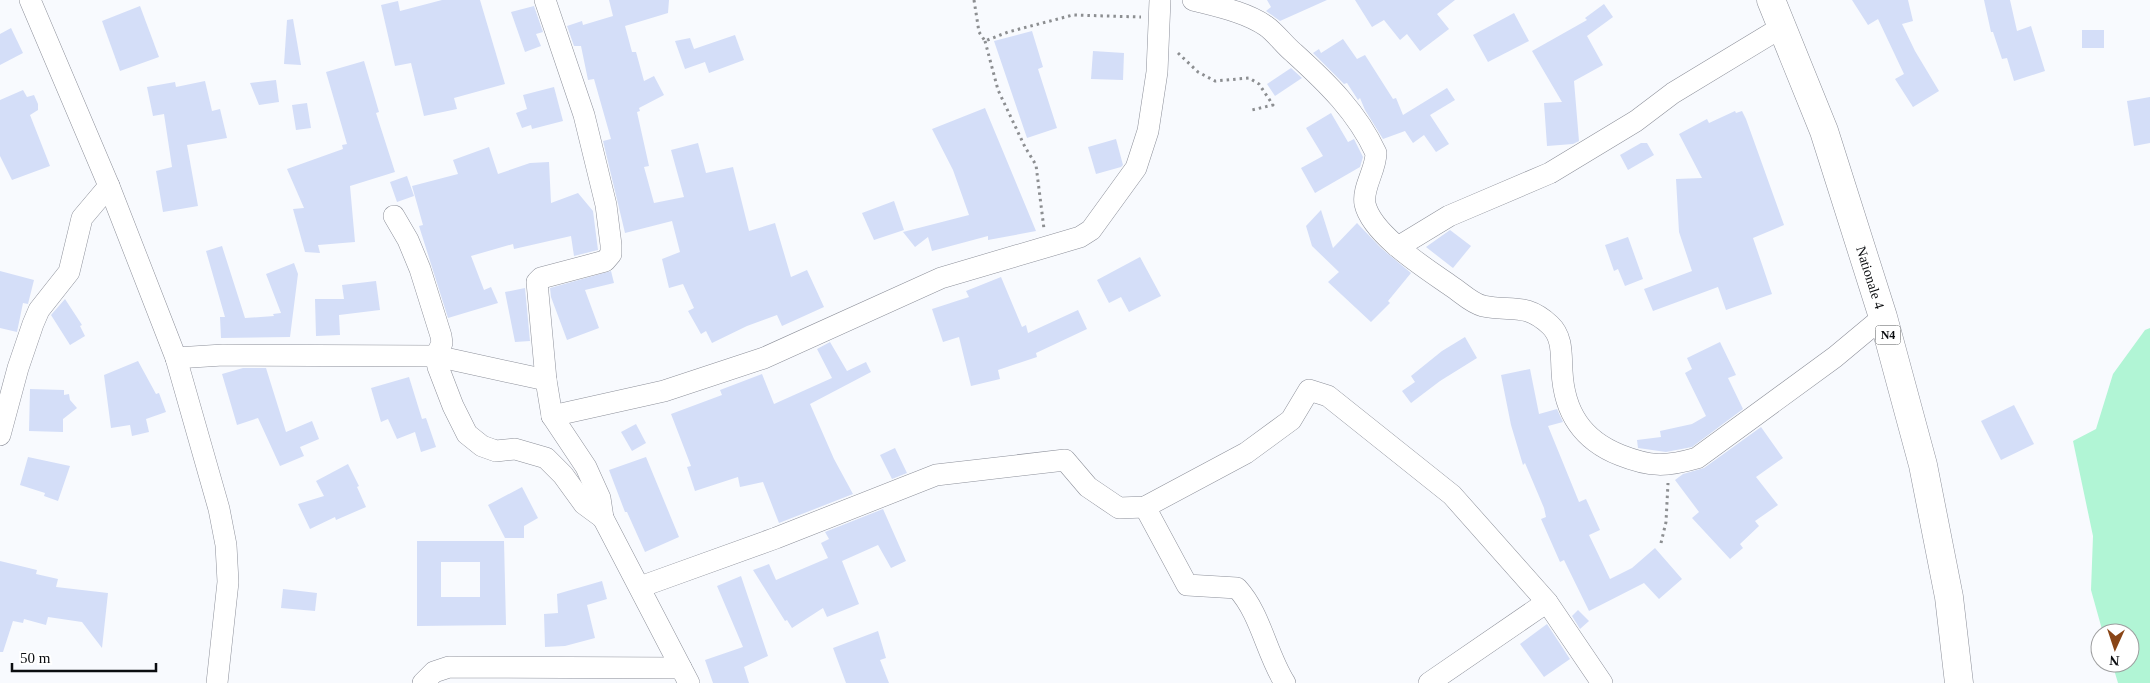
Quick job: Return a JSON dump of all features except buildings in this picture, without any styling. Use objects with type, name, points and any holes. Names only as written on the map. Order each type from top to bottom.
[{"type":"highway","name":"Nationale 4","points":[[1771,0],[1824,131],[1883,317],[1925,474],[1949,597],[1959,683]]},
{"type":"street","points":[[30,0],[109,186],[176,358],[219,509],[226,545],[228,582],[217,683]]},
{"type":"street","points":[[422,683],[434,672],[449,667],[685,675],[604,518],[600,498],[586,467],[552,416],[546,380],[537,282],[541,278],[605,261],[611,254],[611,245],[606,205],[584,115],[545,0]]},
{"type":"street","points":[[1194,0],[1248,17],[1266,26],[1295,54],[1313,68],[1352,111],[1363,125],[1376,153],[1365,197],[1365,205],[1382,232],[1398,247],[1466,298],[1483,306],[1509,307],[1535,313],[1552,327],[1561,346],[1562,374],[1570,410],[1583,432],[1601,448],[1646,464],[1672,466],[1697,458],[1836,357],[1883,317]]},
{"type":"street","points":[[552,416],[664,391],[764,358],[941,278],[1080,237],[1092,230],[1136,168],[1148,131],[1157,72],[1160,9]]},
{"type":"street","points":[[1398,247],[1449,216],[1550,174],[1782,27]]},
{"type":"street","points":[[0,435],[20,360],[39,310],[69,272],[82,218],[109,186]]},
{"type":"street","points":[[394,216],[408,240],[420,269],[441,336],[442,343],[436,356],[452,406],[468,434],[482,446],[496,450],[515,449],[546,458],[563,475],[584,504],[604,518]]},
{"type":"street","points":[[176,358],[223,355],[436,356],[546,380]]},
{"type":"street","points":[[640,587],[776,538],[936,474],[1065,460],[1088,487],[1119,508],[1145,507],[1246,453],[1292,420],[1309,390],[1328,396],[1452,495],[1546,602],[1602,683]]},
{"type":"street","points":[[1145,507],[1187,585],[1237,588],[1249,601],[1278,671],[1285,683]]},
{"type":"street","points":[[1429,683],[1546,602]]},
{"type":"path","points":[[974,0],[979,32],[985,41],[998,90],[1024,146],[1036,165],[1044,234],[1026,252]]},
{"type":"path","points":[[985,41],[1008,32],[1073,14],[1160,9]]},
{"type":"path","points":[[1158,42],[1180,54],[1198,72],[1215,81],[1249,78],[1259,84],[1273,105],[1252,110]]},
{"type":"path","points":[[1661,543],[1666,522],[1668,484],[1672,466]]},
{"type":"green space","points":[[2150,328],[2150,683],[2118,683],[2115,673],[2140,673],[2140,623],[2100,623],[2091,590],[2093,536],[2073,441],[2096,429],[2113,374],[2145,330]]}]
